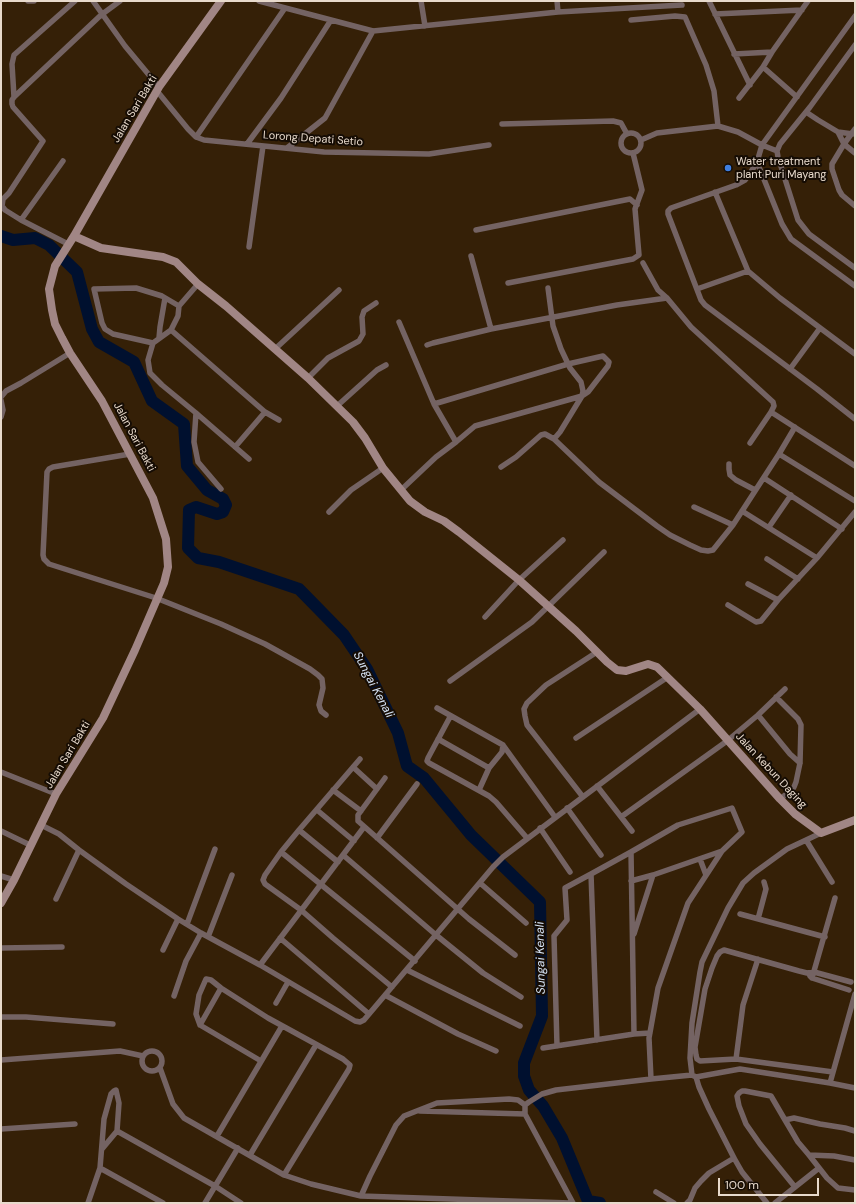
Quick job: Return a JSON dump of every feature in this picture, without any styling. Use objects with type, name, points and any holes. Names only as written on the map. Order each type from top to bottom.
[{"type":"street","points":[[28,1],[34,1]]},
{"type":"street","points":[[66,247],[5,210],[2,206],[3,200],[43,141],[13,107],[12,100],[14,97],[12,64],[14,55],[75,1]]},
{"type":"street","points":[[93,1],[101,15],[182,123],[196,137],[285,8]]},
{"type":"street","points":[[14,97],[101,15],[120,1]]},
{"type":"street","name":"Jalan Sari Bakti","points":[[1,903],[14,880],[56,794],[103,718],[164,583],[168,567],[166,539],[153,498],[102,401],[70,353],[55,324],[49,289],[55,266],[74,236],[158,89],[221,1]]},
{"type":"street","points":[[259,1],[373,31],[558,12],[645,8],[654,4],[682,5]]},
{"type":"street","points":[[421,1],[426,26]]},
{"type":"street","points":[[558,1],[558,12]]},
{"type":"street","points":[[644,1],[645,8]]},
{"type":"street","points":[[709,1],[750,85]]},
{"type":"street","points":[[740,98],[808,1]]},
{"type":"street","points":[[715,14],[802,10]]},
{"type":"street","points":[[631,20],[675,16],[685,17],[706,64],[714,91],[718,126]]},
{"type":"street","points":[[855,16],[762,145],[757,162],[745,180],[736,185],[671,208],[668,211],[701,300],[705,305],[855,419]]},
{"type":"street","points":[[247,144],[281,98],[330,20]]},
{"type":"street","points":[[287,148],[325,118],[373,31]]},
{"type":"street","points":[[855,45],[806,112],[780,144],[777,151],[798,220],[809,234],[855,268]]},
{"type":"street","points":[[734,54],[772,52]]},
{"type":"street","points":[[763,67],[797,97]]},
{"type":"street","points":[[806,112],[838,132],[854,133]]},
{"type":"street","points":[[502,124],[613,121],[622,123],[627,134]]},
{"type":"street","points":[[641,140],[657,133],[718,126],[738,132],[777,151]]},
{"type":"street","points":[[838,132],[844,144],[855,153]]},
{"type":"street","points":[[632,133],[637,135],[641,140],[642,145],[639,150],[633,153],[629,153],[624,150],[622,142],[627,134],[632,133]]},
{"type":"street","points":[[854,133],[844,144],[832,164],[832,169],[840,193],[855,206]]},
{"type":"street","name":"Lorong Depati Setio","points":[[196,137],[204,140],[324,152],[429,154],[489,145]]},
{"type":"street","points":[[249,247],[263,146]]},
{"type":"street","points":[[508,283],[633,259],[639,255],[635,209],[642,190],[633,153]]},
{"type":"street","points":[[21,220],[63,161]]},
{"type":"street","points":[[757,162],[782,224],[791,239],[855,286]]},
{"type":"street","points":[[716,192],[748,271],[780,298],[855,354]]},
{"type":"street","points":[[476,230],[630,199],[637,205]]},
{"type":"street","points":[[74,236],[101,248],[164,257],[176,262],[198,284],[226,306],[308,378],[353,422],[365,438],[383,468],[410,501],[459,532],[519,580],[597,652],[546,685],[527,702],[524,709],[527,725],[583,797]]},
{"type":"street","points":[[471,256],[491,329]]},
{"type":"street","points":[[643,263],[658,290],[668,298],[691,327],[773,402],[774,406],[771,412],[750,443]]},
{"type":"street","points":[[698,289],[748,271]]},
{"type":"street","points":[[198,284],[179,306],[178,316],[171,330],[153,343],[148,360],[150,373],[249,459]]},
{"type":"street","points":[[153,343],[112,334],[105,329],[102,323],[94,289],[136,288],[165,298],[179,306]]},
{"type":"street","points":[[548,288],[553,326],[561,349],[568,364],[581,382],[583,391],[582,396],[560,432],[554,439]]},
{"type":"street","points":[[275,349],[339,290]]},
{"type":"street","points":[[159,338],[165,298]]},
{"type":"street","points":[[427,345],[491,329],[617,305],[668,298]]},
{"type":"street","points":[[308,378],[328,358],[359,341],[363,334],[362,318],[364,312],[376,303]]},
{"type":"street","points":[[399,322],[434,404],[456,442]]},
{"type":"street","points":[[790,369],[820,328]]},
{"type":"street","points":[[171,330],[265,412],[279,420]]},
{"type":"street","points":[[1,397],[6,391],[70,353]]},
{"type":"street","points":[[402,490],[436,457],[476,426],[582,396],[588,392],[608,366],[609,362],[603,356],[568,364],[434,404]]},
{"type":"street","points":[[337,406],[377,370],[386,365]]},
{"type":"street","points":[[1,400],[3,410],[1,417]]},
{"type":"street","points":[[196,412],[194,442],[198,462],[221,489]]},
{"type":"street","points":[[235,447],[265,412]]},
{"type":"street","points":[[771,412],[855,466]]},
{"type":"street","points":[[501,467],[516,458],[541,435],[545,434],[554,439],[608,489],[670,535],[705,551],[713,550],[733,525],[795,427]]},
{"type":"street","points":[[130,454],[53,467],[49,469],[46,476],[44,559],[49,564],[156,598],[221,624],[265,644],[318,674],[322,679],[323,684],[319,705],[321,711],[326,715]]},
{"type":"street","points":[[779,454],[855,501]]},
{"type":"street","points":[[729,464],[728,469],[730,475],[736,480],[755,490]]},
{"type":"street","points":[[329,512],[351,490],[383,468]]},
{"type":"street","points":[[764,478],[842,529]]},
{"type":"street","points":[[769,527],[791,495]]},
{"type":"street","points":[[694,507],[733,525]]},
{"type":"street","points":[[742,511],[818,558]]},
{"type":"street","points":[[728,605],[756,622],[761,621],[778,600],[818,558],[855,512]]},
{"type":"street","points":[[485,617],[519,580],[563,540]]},
{"type":"street","points":[[450,681],[532,622],[604,552]]},
{"type":"street","points":[[767,560],[798,579]]},
{"type":"street","points":[[748,584],[778,600]]},
{"type":"street","name":"Jalan Kebun Daging","points":[[597,652],[617,670],[626,671],[644,664],[652,664],[657,666],[700,709],[780,799],[795,814],[821,833]]},
{"type":"street","points":[[576,738],[668,677]]},
{"type":"street","points":[[621,816],[728,741],[758,715],[785,688]]},
{"type":"street","points":[[776,697],[800,722],[800,763],[796,782],[794,787],[780,799]]},
{"type":"street","points":[[437,708],[450,717],[503,746],[555,817]]},
{"type":"street","points":[[41,825],[59,834],[79,850],[178,919],[260,965],[355,1022],[360,1022],[364,1020],[503,857],[700,709]]},
{"type":"street","points":[[758,715],[790,754],[800,763]]},
{"type":"street","points":[[450,717],[428,758],[429,763],[489,796],[527,838]]},
{"type":"street","points":[[438,739],[489,768]]},
{"type":"street","points":[[479,790],[489,768],[502,752],[503,746]]},
{"type":"street","points":[[360,759],[299,830],[263,880],[265,884],[301,910],[392,987]]},
{"type":"street","points":[[353,767],[377,789]]},
{"type":"street","points":[[1,772],[56,794]]},
{"type":"street","points":[[385,778],[361,811],[357,818],[358,821],[458,909],[515,955]]},
{"type":"street","points":[[377,838],[418,784]]},
{"type":"street","points":[[597,786],[632,831]]},
{"type":"street","points":[[333,790],[361,811]]},
{"type":"street","points":[[567,808],[601,855]]},
{"type":"street","points":[[557,1046],[554,936],[567,920],[565,888],[678,825],[732,808],[742,832],[722,851],[688,903],[658,988],[649,1038],[651,1079]]},
{"type":"street","points":[[317,810],[354,840]]},
{"type":"street","points":[[767,1203],[742,1172],[709,1109],[694,1076],[690,1058],[692,1023],[702,962],[742,883],[769,861],[787,849],[821,833],[855,820]]},
{"type":"street","points":[[260,965],[364,827]]},
{"type":"street","points":[[540,828],[570,872]]},
{"type":"street","points":[[299,830],[338,862]]},
{"type":"street","points":[[1,831],[30,845]]},
{"type":"street","points":[[806,840],[832,882]]},
{"type":"street","points":[[187,924],[216,849]]},
{"type":"street","points":[[56,899],[79,850]]},
{"type":"street","points":[[631,881],[722,851]]},
{"type":"street","points":[[282,852],[414,961]]},
{"type":"street","points":[[631,852],[634,1034]]},
{"type":"street","points":[[343,855],[436,936],[483,973],[521,997]]},
{"type":"street","points":[[700,859],[706,875]]},
{"type":"street","points":[[591,874],[597,1040]]},
{"type":"street","points":[[208,936],[232,875]]},
{"type":"street","points":[[632,940],[653,875]]},
{"type":"street","points":[[1,876],[14,880]]},
{"type":"street","points":[[758,918],[766,889],[764,882]]},
{"type":"street","points":[[480,883],[526,923]]},
{"type":"street","points":[[812,978],[835,898]]},
{"type":"street","points":[[740,914],[825,937]]},
{"type":"street","points":[[163,950],[178,919]]},
{"type":"street","points":[[174,996],[186,961],[201,933]]},
{"type":"street","points":[[280,938],[368,1014]]},
{"type":"street","points":[[1,948],[62,947]]},
{"type":"street","points":[[833,1072],[736,1059],[700,1061],[697,1059],[696,1047],[705,989],[712,968],[719,954],[722,951],[727,950],[807,973],[814,972],[853,982],[850,985],[849,990]]},
{"type":"street","points":[[736,1059],[743,1006],[758,959]]},
{"type":"street","points":[[407,970],[520,1026]]},
{"type":"street","points":[[807,973],[812,978],[849,990],[855,994],[830,1083]]},
{"type":"street","points":[[261,1061],[200,1025],[196,1014],[199,995],[206,979],[211,980],[221,988],[282,1026],[350,1064],[349,1069],[284,1175]]},
{"type":"street","points":[[276,1003],[288,982]]},
{"type":"street","points":[[200,1025],[221,988]]},
{"type":"street","points":[[384,995],[458,1034],[496,1051]]},
{"type":"street","points":[[1,1017],[26,1017],[114,1024]]},
{"type":"street","points":[[216,1136],[282,1026]]},
{"type":"street","points":[[543,1048],[634,1034],[650,1033]]},
{"type":"street","points":[[250,1155],[316,1045]]},
{"type":"street","points":[[1,1060],[120,1051],[143,1056]]},
{"type":"street","points":[[150,1051],[158,1053],[163,1060],[160,1068],[153,1072],[145,1069],[142,1061],[143,1056],[150,1051]]},
{"type":"street","points":[[160,1068],[173,1104],[184,1118],[284,1175],[311,1184],[361,1196],[392,1200],[570,1203]]},
{"type":"street","points":[[573,1203],[525,1114],[527,1103],[542,1094],[556,1090],[651,1079],[694,1076],[740,1069],[855,1088]]},
{"type":"street","points":[[88,1203],[100,1168],[104,1119],[111,1094],[115,1090],[117,1091],[119,1103],[117,1131],[102,1149]]},
{"type":"street","points":[[795,1187],[760,1144],[746,1124],[737,1096],[742,1091],[771,1096],[798,1142],[819,1168],[838,1188],[855,1190]]},
{"type":"street","points":[[361,1196],[396,1125],[404,1116],[437,1103],[509,1099],[527,1103]]},
{"type":"street","points":[[417,1111],[525,1114]]},
{"type":"street","points":[[785,1120],[794,1118],[855,1131]]},
{"type":"street","points":[[1,1128],[75,1124]]},
{"type":"street","points":[[117,1131],[215,1186],[241,1203]]},
{"type":"street","points":[[205,1203],[238,1148]]},
{"type":"street","points":[[809,1155],[834,1156],[855,1160]]},
{"type":"street","points":[[687,1203],[701,1180],[709,1173],[734,1158]]},
{"type":"street","points":[[100,1168],[163,1203]]},
{"type":"street","points":[[775,1203],[819,1168]]},
{"type":"street","points":[[656,1192],[674,1203]]},
{"type":"waterway","name":"Sungai Kenali","points":[[1,236],[13,240],[35,238],[49,245],[77,272],[92,329],[99,342],[134,362],[152,401],[184,424],[187,466],[207,490],[223,499],[226,505],[223,512],[217,514],[196,507],[189,510],[188,548],[198,558],[219,562],[299,589],[344,635],[367,669],[398,733],[407,766],[424,778],[471,835],[540,902],[542,1016],[524,1063],[524,1076],[529,1090],[543,1106],[562,1138],[588,1201],[600,1203]]},
{"type":"place","name":"Water treatment plant Puri Mayang","points":[[728,168]]}]
